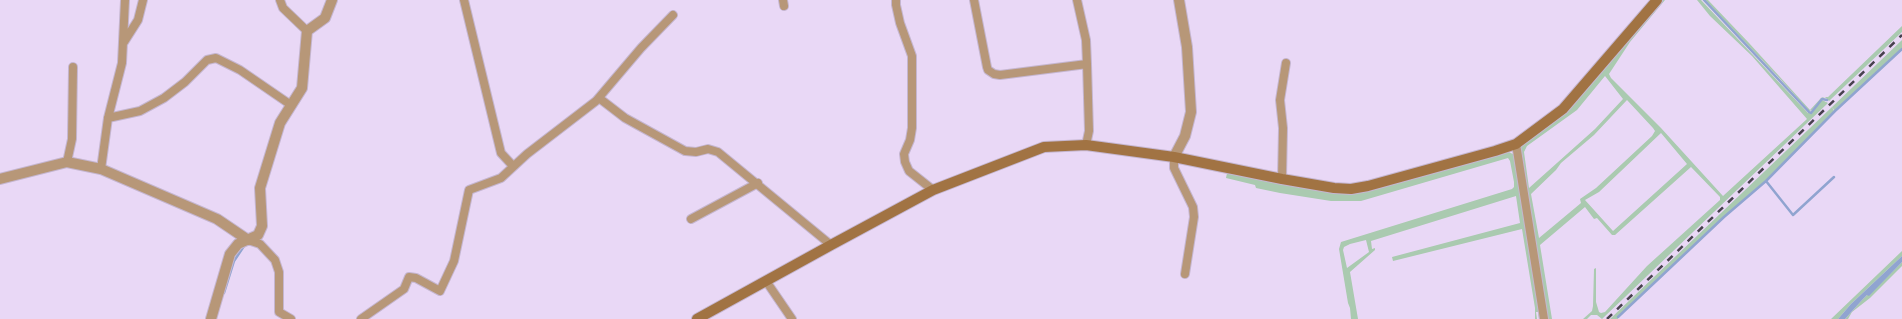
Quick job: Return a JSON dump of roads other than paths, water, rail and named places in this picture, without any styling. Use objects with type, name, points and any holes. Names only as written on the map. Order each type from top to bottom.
[{"type":"main road","points":[[696,319],[831,244],[933,190],[1044,148],[1086,145],[1174,157],[1282,179],[1334,188],[1351,189],[1368,186],[1516,144],[1563,109],[1657,0]]},
{"type":"street","points":[[101,169],[108,118],[122,63],[125,0]]},
{"type":"street","points":[[124,42],[138,20],[143,0]]},
{"type":"street","points":[[280,0],[284,8],[308,31]]},
{"type":"street","points":[[211,319],[230,254],[238,244],[258,235],[262,226],[260,188],[280,123],[302,88],[308,31],[325,18],[332,0]]},
{"type":"street","points":[[464,0],[500,153],[513,166]]},
{"type":"street","points":[[896,0],[900,23],[912,56],[912,128],[910,140],[904,154],[904,162],[909,170],[933,190]]},
{"type":"street","points":[[974,0],[987,67],[988,70],[994,74],[1000,75],[1087,64]]},
{"type":"street","points":[[1077,0],[1086,40],[1088,130],[1086,145]]},
{"type":"street","points":[[1179,0],[1187,47],[1191,112],[1185,136],[1174,157],[1174,168],[1193,207],[1194,217],[1185,274]]},
{"type":"street","points":[[361,319],[404,289],[409,277],[416,278],[440,291],[454,261],[469,190],[502,178],[513,166],[599,98],[641,48],[673,15]]},
{"type":"street","points":[[108,118],[140,111],[164,98],[185,82],[208,60],[216,58],[240,70],[291,105]]},
{"type":"street","points":[[1282,179],[1283,128],[1280,100],[1286,63]]},
{"type":"street","points":[[67,162],[72,139],[72,67]]},
{"type":"street","points":[[599,98],[625,118],[685,151],[696,152],[708,149],[718,152],[758,183],[831,244]]},
{"type":"street","points":[[1516,144],[1544,319]]},
{"type":"street","points":[[0,179],[67,162],[101,169],[217,219],[248,240],[260,244],[276,260],[279,272],[279,312],[291,319]]},
{"type":"street","points":[[691,219],[758,183]]},
{"type":"street","points":[[766,281],[792,319]]},
{"type":"water","points":[[1902,256],[1902,262],[1869,296],[1867,295],[1845,319],[1838,319],[1851,304]]},
{"type":"waterway","points":[[1704,0],[1809,112],[1811,113],[1822,99],[1827,100]]},
{"type":"waterway","points":[[1618,317],[1724,217],[1766,181],[1835,111],[1902,49]]},
{"type":"waterway","points":[[1766,181],[1793,215],[1834,177]]},
{"type":"waterway","points":[[224,293],[234,261],[244,246]]},
{"type":"railway","points":[[1607,319],[1902,35]]}]
